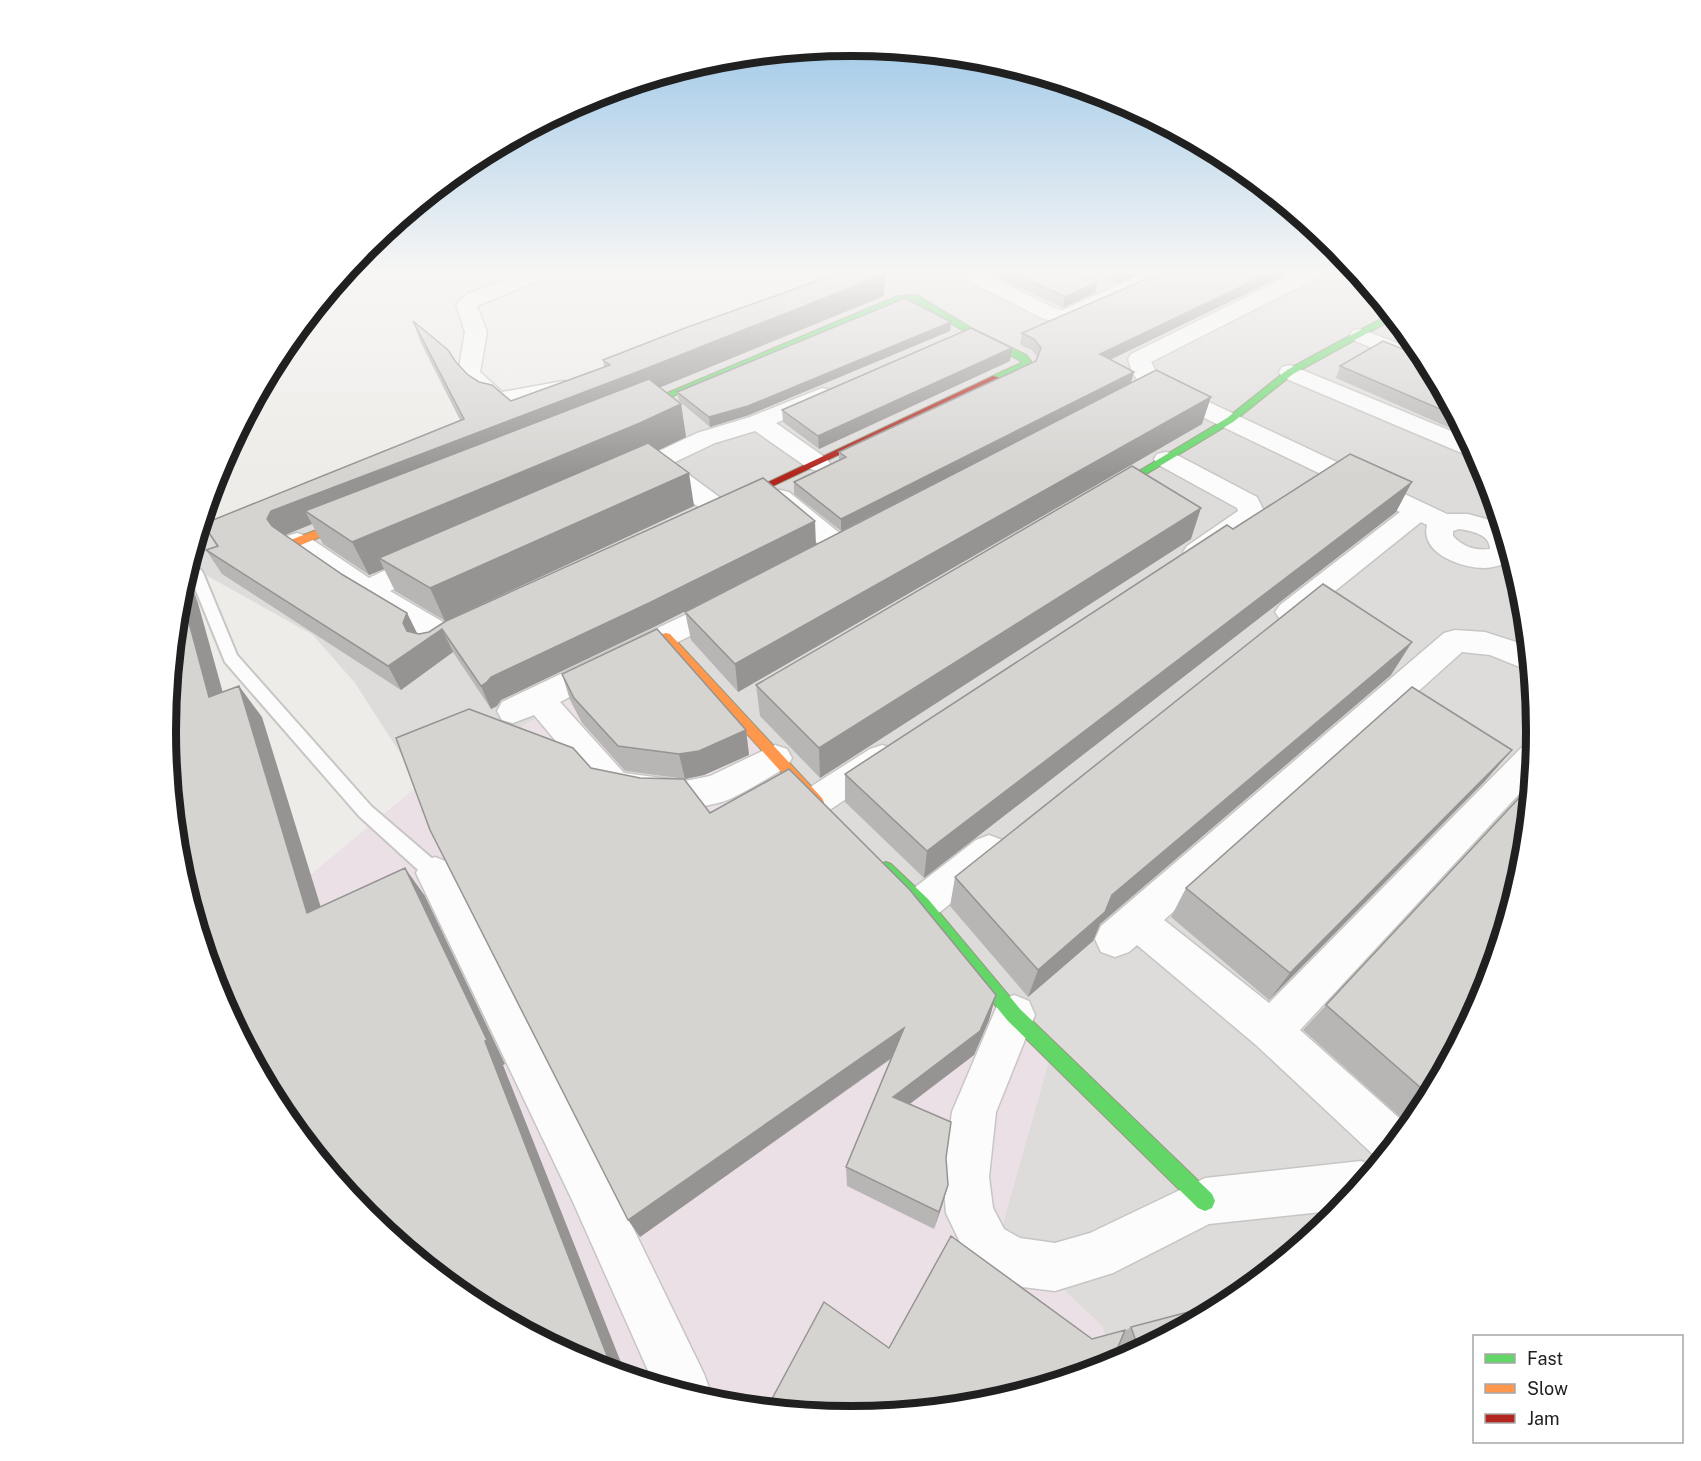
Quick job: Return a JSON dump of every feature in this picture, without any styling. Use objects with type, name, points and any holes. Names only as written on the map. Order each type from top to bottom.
[{"type":"street","points":[[475,338],[470,374],[496,399],[543,393],[580,383]]},
{"type":"street","points":[[603,487],[656,463],[682,419],[828,338]]},
{"type":"street","points":[[656,463],[712,511],[1025,365],[1026,361],[1023,357],[968,338]]},
{"type":"street","points":[[1181,338],[1139,359],[1143,372],[1142,389],[1230,420],[1431,517],[1439,527],[1440,539],[1455,552],[1488,560],[1500,549]]},
{"type":"street","points":[[1094,501],[1230,420],[1290,372],[1355,338]]},
{"type":"street","points":[[1369,338],[1413,356]]},
{"type":"street","points":[[1290,372],[1461,444]]},
{"type":"street","points":[[614,417],[758,422],[843,386]]},
{"type":"street","points":[[758,422],[817,462]]},
{"type":"street","points":[[1166,459],[1248,503],[1252,513],[1241,523],[1172,568]]},
{"type":"street","points":[[765,486],[839,546]]},
{"type":"street","points":[[297,542],[374,512]]},
{"type":"street","points":[[1269,630],[1431,517]]},
{"type":"street","points":[[297,542],[443,638]]},
{"type":"street","points":[[367,590],[453,553]]},
{"type":"street","points":[[747,594],[666,637],[526,705],[614,786],[685,795],[717,789],[775,759]]},
{"type":"street","points":[[666,637],[741,709],[775,759],[820,805],[905,743]]},
{"type":"street","points":[[1388,1138],[1271,1031],[1126,930],[1455,641],[1482,640],[1521,655]]},
{"type":"street","points":[[1271,1031],[1524,766]]},
{"type":"street","points":[[922,904],[1016,830]]},
{"type":"street","points":[[873,856],[922,904],[1014,1015],[1205,1201]]},
{"type":"street","points":[[435,873],[589,1186],[680,1383]]},
{"type":"street","points":[[1014,1015],[974,1112],[966,1177],[970,1213],[987,1246],[1013,1262],[1055,1267],[1096,1256],[1205,1201],[1349,1185]]},
{"type":"lane","points":[[195,573],[230,658],[365,811],[435,873]]},
{"type":"shaded area","points":[[709,338],[1400,338],[1435,393],[1474,472],[1490,514],[1502,556],[1513,599],[1520,642],[1526,730],[1520,819],[1513,862],[1493,938],[1450,1040],[1435,1068],[1412,1106],[1358,1176],[1296,1238],[1226,1292],[1149,1336],[1111,1353],[1102,1326],[1001,1231],[666,645],[420,784],[355,683],[313,635],[196,569],[209,522]]},
{"type":"shaded area","points":[[667,645],[1049,1061],[1001,1231],[1102,1326],[1111,1353],[1067,1370],[982,1393],[895,1404],[850,1406],[762,1400],[719,1393],[676,1382],[634,1370],[556,1338],[313,1138],[289,1106],[245,1029],[213,952],[224,946],[420,784]]},
{"type":"building","points":[[422,338],[434,338],[448,350],[468,375],[479,382],[492,385],[511,401],[610,365],[603,360],[659,338],[723,338],[271,511],[267,519],[272,526],[343,575],[407,613],[403,623],[407,631],[419,634],[429,632],[446,621],[763,478],[815,521],[649,603],[491,677],[481,686],[442,629],[388,666],[206,550],[218,546],[207,529],[209,522],[464,419]]},
{"type":"building","points":[[808,338],[912,338],[748,406],[709,417],[677,392]]},
{"type":"building","points":[[948,338],[992,338],[1012,348],[818,436],[782,410]]},
{"type":"building","points":[[1032,338],[1133,338],[1100,354],[1134,372],[841,519],[794,482],[846,457],[839,452],[1036,361],[1041,348]]},
{"type":"building","points":[[1383,341],[1410,352],[1445,411],[1340,366]]},
{"type":"building","points":[[1156,370],[1211,397],[735,664],[685,612]]},
{"type":"building","points":[[649,379],[681,404],[352,542],[305,511]]},
{"type":"building","points":[[648,443],[689,473],[430,588],[379,558]]},
{"type":"building","points":[[1350,454],[1412,482],[927,851],[845,774],[1227,525],[1233,529]]},
{"type":"building","points":[[1132,466],[1201,508],[819,748],[756,685]]},
{"type":"building","points":[[1323,584],[1412,642],[1112,895],[1105,912],[1038,970],[955,877]]},
{"type":"building","points":[[186,611],[209,697],[239,686],[307,913],[405,868],[487,1040],[485,1041],[609,1360],[552,1336],[513,1315],[475,1292],[405,1238],[343,1176],[289,1106],[266,1068],[245,1029],[211,947],[188,862],[177,775],[176,730],[177,686]]},
{"type":"building","points":[[657,629],[746,730],[699,751],[679,754],[618,746],[574,698],[562,674]]},
{"type":"building","points":[[1412,687],[1512,750],[1290,973],[1186,888]]},
{"type":"building","points":[[469,709],[573,748],[591,768],[640,778],[684,779],[710,813],[789,769],[910,890],[996,995],[980,1031],[893,1097],[951,1122],[946,1158],[948,1185],[939,1212],[846,1167],[904,1028],[628,1220],[430,830],[396,738]]},
{"type":"building","points":[[1522,794],[1513,862],[1490,947],[1456,1029],[1422,1089],[1326,1005]]},
{"type":"building","points":[[951,1236],[1092,1339],[1125,1330],[1117,1351],[1109,1354],[1067,1370],[982,1393],[939,1400],[850,1406],[771,1401],[824,1302],[889,1348]]},
{"type":"building","points":[[1197,1310],[1136,1342],[1131,1327]]},
{"type":"traffic: fast","points":[[627,412],[804,338]]},
{"type":"traffic: fast","points":[[985,338],[1023,357],[1026,361],[1025,365],[996,378]]},
{"type":"traffic: fast","points":[[1104,495],[1230,420],[1290,372],[1352,338]]},
{"type":"traffic: fast","points":[[886,869],[922,904],[1014,1015],[1205,1201]]},
{"type":"traffic: slow","points":[[297,542],[359,517]]},
{"type":"traffic: slow","points":[[666,637],[817,802]]},
{"type":"traffic: jam","points":[[731,502],[996,378]]}]
